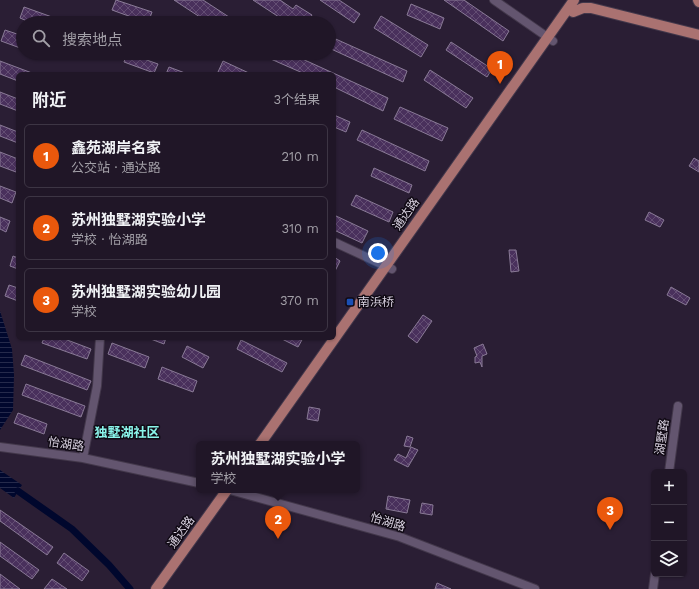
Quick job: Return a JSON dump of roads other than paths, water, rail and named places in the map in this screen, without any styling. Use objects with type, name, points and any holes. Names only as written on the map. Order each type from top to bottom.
[{"type":"main road","name":"通达路","points":[[336,340],[550,39],[574,0]]},
{"type":"main road","name":"通达路","points":[[550,39],[582,0]]},
{"type":"main road","points":[[573,12],[583,8],[591,8],[699,35]]},
{"type":"main road","name":"通达路","points":[[270,441],[389,267]]},
{"type":"main road","name":"通达路","points":[[262,441],[336,340]]},
{"type":"main road","name":"通达路","points":[[156,589],[230,493]]},
{"type":"main road","name":"通达路","points":[[165,589],[230,493]]},
{"type":"street","points":[[494,0],[550,39]]},
{"type":"street","points":[[336,243],[389,267]]},
{"type":"street","points":[[83,458],[97,386],[100,340]]},
{"type":"street","name":"湖墅路","points":[[669,469],[678,406]]},
{"type":"street","name":"怡湖路","points":[[0,447],[83,458],[196,482]]},
{"type":"street","name":"怡湖路","points":[[242,493],[406,540],[535,589]]},
{"type":"street","points":[[653,589],[655,577]]},
{"type":"water","points":[[0,311],[12,349],[14,375],[13,410],[0,430]]},
{"type":"water","points":[[0,470],[22,485],[14,498],[0,488]]},
{"type":"waterway","points":[[18,491],[72,529],[109,565],[130,589]]},
{"type":"place","name":"鑫苑湖岸名家","points":[[500,84]]},
{"type":"place","name":"南浜桥","points":[[350,302]]},
{"type":"place","name":"苏州独墅湖实验幼儿园","points":[[610,530]]},
{"type":"place","name":"苏州独墅湖实验小学","points":[[278,539]]},
{"type":"district","name":"独墅湖社区","points":[[127,432]]}]
